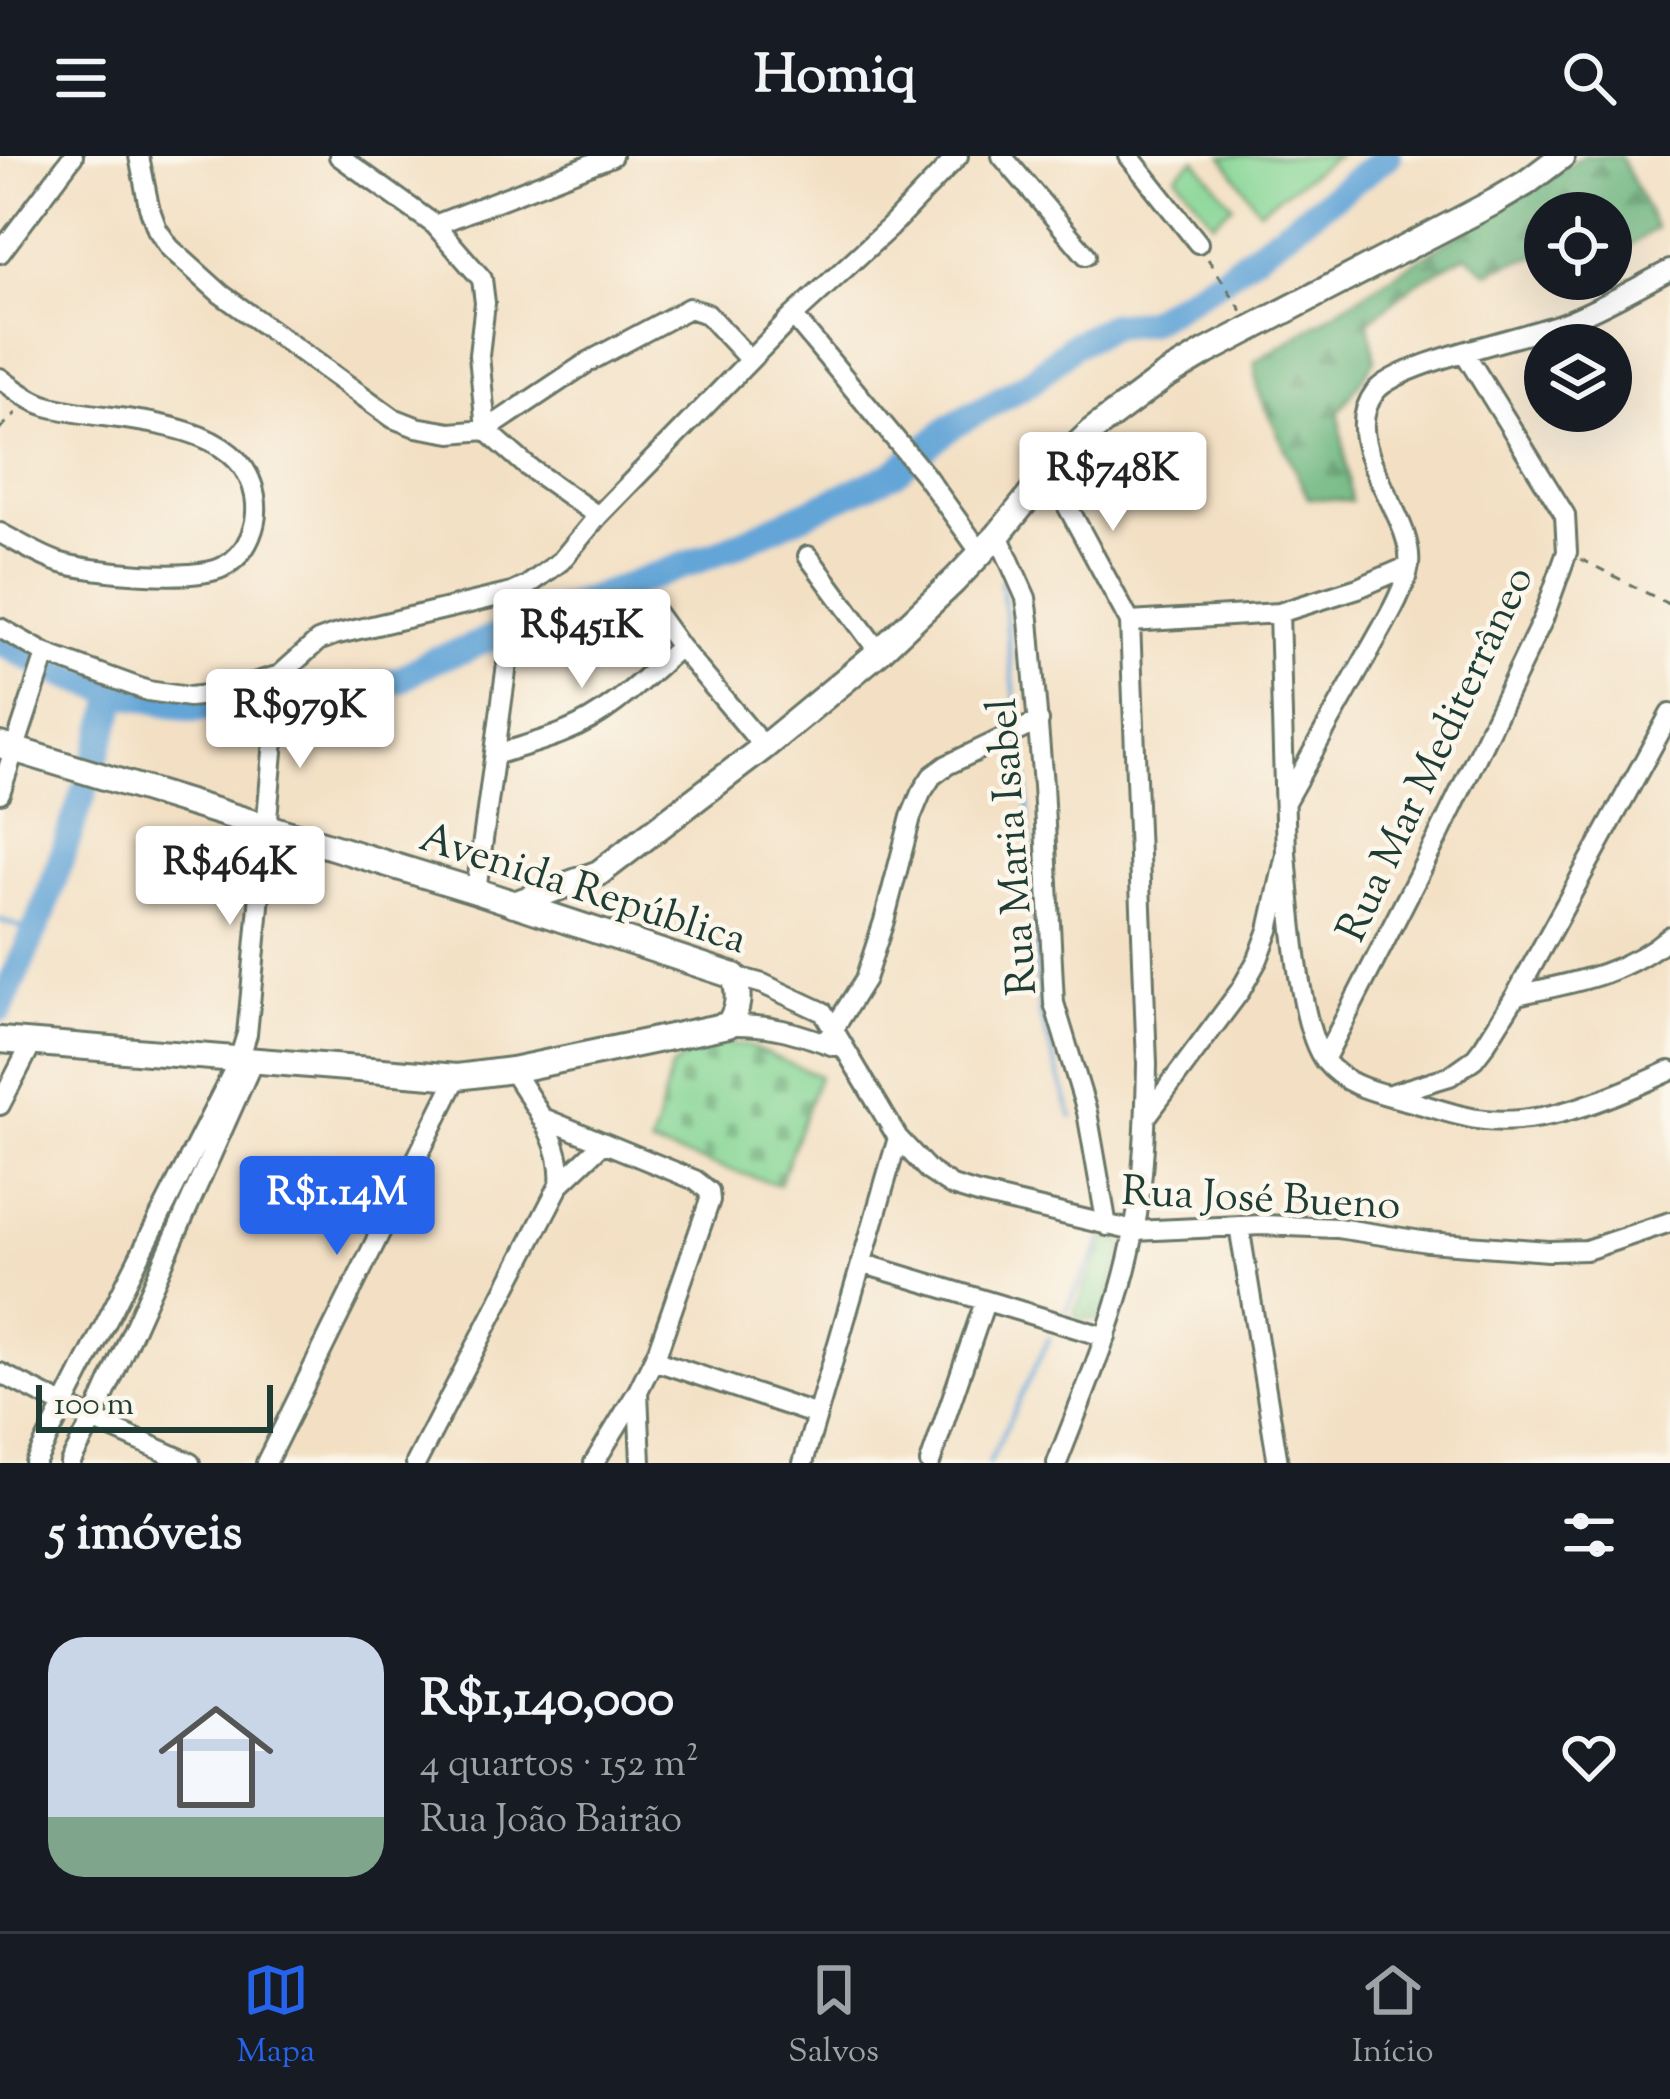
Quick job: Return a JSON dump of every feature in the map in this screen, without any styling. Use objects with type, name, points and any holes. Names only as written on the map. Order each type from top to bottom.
[{"type":"main road","points":[[514,904],[599,873],[764,747],[879,652],[989,544],[1048,472],[1093,430],[1164,377],[1494,202],[1562,156]]},
{"type":"main road","name":"Avenida República","points":[[8,747],[734,976]]},
{"type":"main road","points":[[596,929],[587,898],[599,873]]},
{"type":"main road","points":[[0,1040],[457,1077],[728,1025],[738,1000],[734,976]]},
{"type":"street","points":[[0,253],[73,156]]},
{"type":"street","points":[[139,156],[148,207],[170,248],[221,294],[393,418],[416,427],[451,433],[486,430],[589,362],[689,308],[707,314],[750,360]]},
{"type":"street","points":[[340,156],[435,225],[482,279],[485,303],[479,355],[486,430],[528,467],[598,516]]},
{"type":"street","points":[[435,225],[612,156]]},
{"type":"street","points":[[70,1463],[93,1420],[246,1060],[280,692],[308,649],[334,634],[491,599],[527,586],[561,561],[598,516],[793,316],[889,228],[958,156]]},
{"type":"street","points":[[1002,156],[1086,255]]},
{"type":"street","points":[[1129,156],[1198,243]]},
{"type":"street","points":[[1286,800],[1382,628],[1409,566],[1401,528],[1364,436],[1376,389],[1464,352],[1564,322],[1670,270]]},
{"type":"street","name":"Rua Maria Isabel","points":[[793,316],[925,476],[989,544],[1026,598],[1039,721],[1054,1003],[1087,1112],[1107,1226]]},
{"type":"street","name":"Rua Mar Mediterrâneo","points":[[1324,1060],[1543,619],[1567,552],[1565,515],[1464,352]]},
{"type":"street","points":[[0,378],[43,405],[179,429],[215,442],[246,472],[255,495],[250,538],[236,559],[220,570],[195,574],[144,574],[62,563],[0,533]]},
{"type":"street","points":[[1048,472],[1130,622],[1146,1117],[1134,1231],[1106,1337],[1057,1463]]},
{"type":"street","points":[[808,556],[879,652]]},
{"type":"street","points":[[1130,622],[1279,613],[1409,566]]},
{"type":"street","points":[[652,608],[764,747]]},
{"type":"street","points":[[1279,613],[1286,854],[1297,961],[1310,1026],[1324,1060],[1344,1079],[1386,1095],[1478,1119],[1506,1120],[1568,1112],[1670,1070]]},
{"type":"street","points":[[0,628],[44,657],[148,692],[171,696],[280,692]]},
{"type":"street","points":[[495,754],[592,718],[680,647]]},
{"type":"street","points":[[0,793],[8,747],[44,657]]},
{"type":"street","points":[[476,891],[507,664]]},
{"type":"street","points":[[1386,1095],[1450,1076],[1484,1046],[1670,714]]},
{"type":"street","points":[[728,1025],[768,1026],[835,1040],[865,980],[921,793],[946,764],[1039,721]]},
{"type":"street","points":[[1146,1117],[1240,991],[1258,959],[1286,854]]},
{"type":"street","points":[[1516,995],[1608,974],[1670,937]]},
{"type":"street","name":"Avenida República","points":[[734,976],[824,1012],[835,1040]]},
{"type":"street","name":"Rua José Bueno","points":[[835,1040],[898,1138],[929,1171],[952,1186],[1107,1226],[1134,1231],[1337,1228],[1428,1242],[1549,1251],[1586,1250],[1670,1222]]},
{"type":"street","points":[[0,1105],[32,1043]]},
{"type":"street","points":[[35,1463],[246,1060]]},
{"type":"street","points":[[512,1070],[541,1117],[562,1166],[560,1184]]},
{"type":"street","points":[[266,1463],[457,1077]]},
{"type":"street","points":[[541,1117],[695,1180],[709,1191],[707,1211],[653,1360],[594,1463]]},
{"type":"street","points":[[803,1463],[898,1138]]},
{"type":"street","points":[[416,1463],[560,1184],[602,1144]]},
{"type":"street","points":[[1101,1188],[1118,1197],[1138,1192]]},
{"type":"street","points":[[1239,1226],[1278,1463]]},
{"type":"street","points":[[862,1263],[1106,1337]]},
{"type":"street","points":[[930,1463],[985,1302]]},
{"type":"street","points":[[653,1360],[817,1415]]},
{"type":"street","points":[[0,1373],[190,1463]]},
{"type":"street","points":[[638,1391],[641,1463]]},
{"type":"path","points":[[1198,243],[1253,327]]},
{"type":"path","points":[[0,429],[30,398]]},
{"type":"path","points":[[1567,552],[1670,605]]},
{"type":"green space","points":[[1222,156],[1337,156],[1259,210]]},
{"type":"green space","points":[[1583,156],[1620,156],[1656,228],[1632,245],[1632,192],[1526,192]]},
{"type":"green space","points":[[1195,159],[1233,205],[1213,222],[1176,175]]},
{"type":"green space","points":[[1524,193],[1524,259],[1488,273],[1466,255],[1416,283],[1369,321],[1375,360],[1339,412],[1351,501],[1308,498],[1258,391],[1255,362]]},
{"type":"green space","points":[[704,1044],[746,1045],[819,1076],[779,1185],[651,1146],[671,1068]]},
{"type":"green space","points":[[1106,1237],[1125,1244],[1104,1313],[1099,1319],[1083,1320],[1074,1315]]},
{"type":"waterway","points":[[0,642],[54,671],[118,693],[195,709],[307,699],[400,680],[433,660],[715,554],[894,473],[952,426],[1029,383],[1072,346],[1112,325],[1147,322],[1222,278],[1388,156]]},
{"type":"waterway","points":[[1001,580],[1017,713]]},
{"type":"waterway","points":[[94,763],[118,693]]},
{"type":"waterway","points":[[1026,771],[1040,1014],[1072,1117]]},
{"type":"waterway","points":[[0,1009],[43,912],[85,789]]},
{"type":"waterway","points":[[0,920],[35,932]]},
{"type":"waterway","points":[[1066,1311],[1102,1240]]},
{"type":"waterway","points":[[989,1463],[1049,1338]]}]
